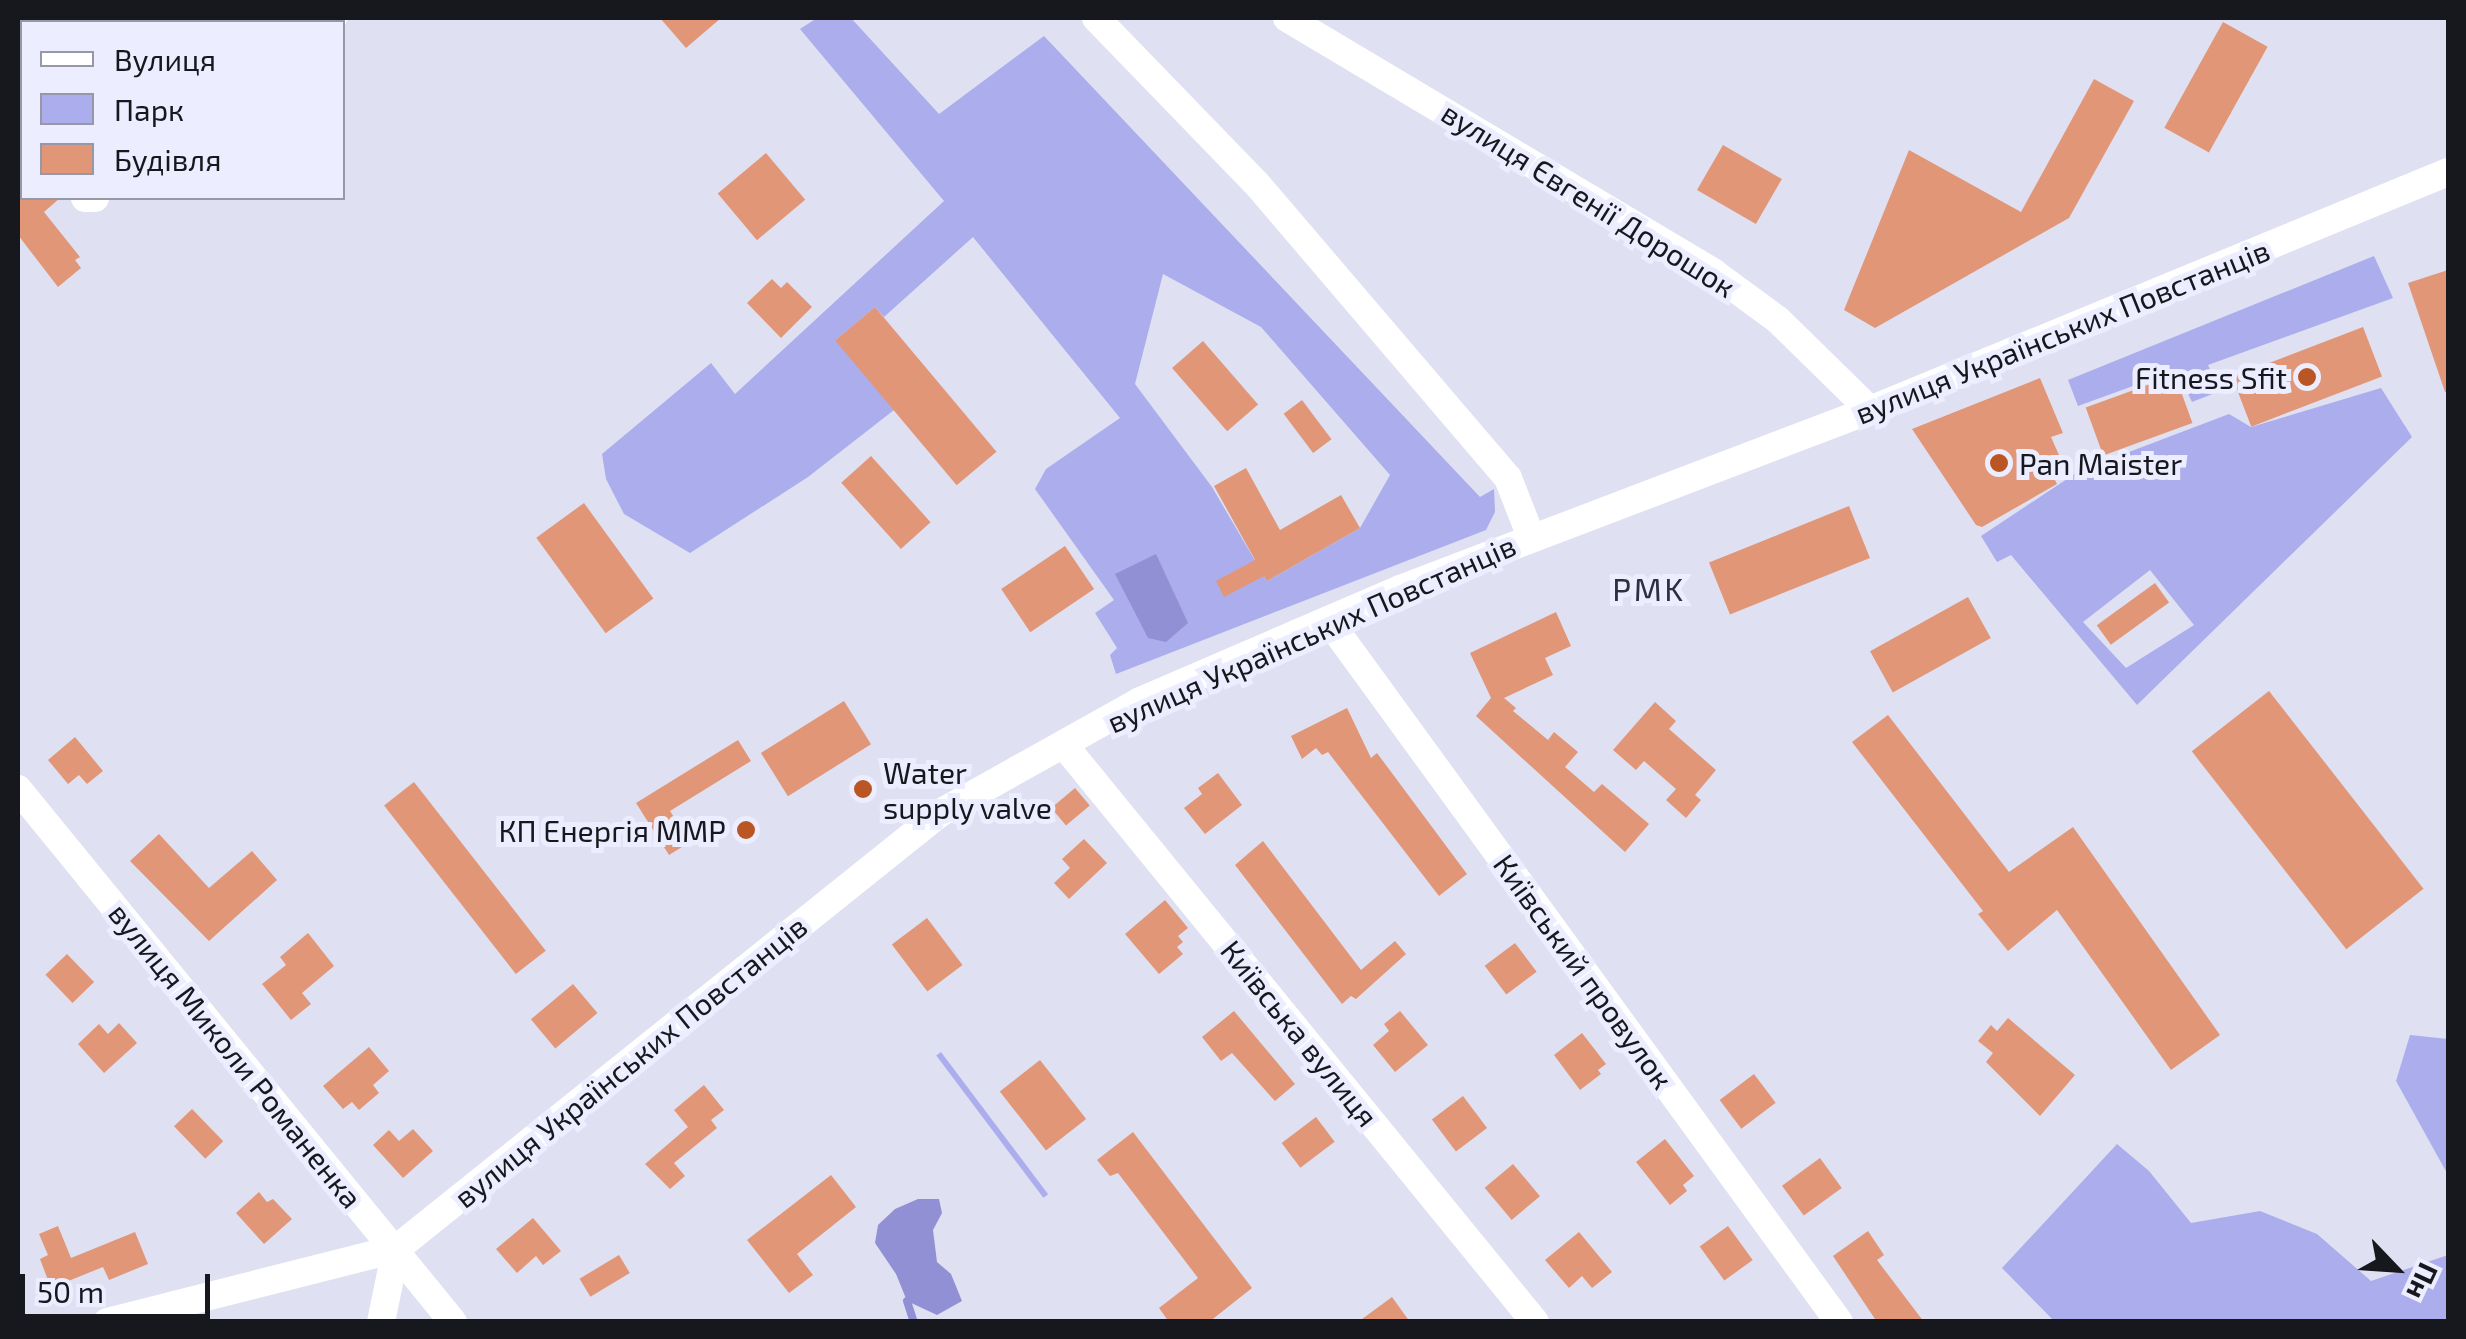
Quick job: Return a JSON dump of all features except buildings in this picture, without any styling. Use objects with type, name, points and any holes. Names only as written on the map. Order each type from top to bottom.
[{"type":"street","points":[[1096,18],[1256,182],[1508,478],[1531,537]]},
{"type":"street","name":"вулиця Євгенії Дорошок","points":[[1287,18],[1714,273],[1778,320],[1870,410]]},
{"type":"street","name":"вулиця Українських Повстанців","points":[[107,1322],[396,1249],[940,813],[1140,701],[1531,537],[1870,410],[2448,172]]},
{"type":"street","name":"Київський провулок","points":[[1328,620],[1839,1322]]},
{"type":"street","name":"Київська вулиця","points":[[1064,745],[1535,1322]]},
{"type":"street","name":"вулиця Миколи Романенка","points":[[18,789],[453,1322]]},
{"type":"street","points":[[381,1322],[396,1249]]},
{"type":"green space","points":[[817,18],[851,18],[939,114],[1044,36],[1480,497],[1494,489],[1495,512],[1486,530],[1116,674],[1110,655],[1117,648],[1095,613],[1114,600],[1035,489],[1046,469],[1120,418],[973,237],[884,317],[875,307],[836,340],[894,410],[808,477],[690,553],[624,514],[606,479],[602,454],[711,363],[735,394],[944,201],[800,29]],"holes":[[[1163,274],[1261,327],[1390,475],[1360,528],[1267,581],[1212,487],[1135,384]]]},
{"type":"green space","points":[[2374,256],[2393,298],[2208,365],[2220,391],[2192,402],[2177,370],[2078,406],[2068,380]]},
{"type":"green space","points":[[2381,388],[2412,437],[2137,705],[2011,555],[1997,562],[1981,536],[2079,471],[2229,414],[2251,427]],"holes":[[[2150,570],[2194,625],[2126,668],[2083,622]]]},
{"type":"green space","points":[[2410,1035],[2448,1039],[2448,1175],[2396,1081]]},
{"type":"green space","points":[[941,1052],[1048,1194],[1043,1198],[936,1056]]},
{"type":"green space","points":[[2117,1144],[2149,1171],[2191,1223],[2260,1211],[2317,1234],[2371,1281],[2448,1255],[2448,1321],[2054,1321],[2002,1268]]},
{"type":"shaded area","points":[[1156,554],[1188,623],[1166,642],[1148,638],[1115,574]]},
{"type":"shaded area","points":[[918,1199],[939,1199],[942,1213],[933,1230],[937,1262],[951,1274],[962,1301],[937,1315],[907,1301],[896,1274],[875,1243],[878,1225],[895,1209]]},
{"type":"waterway","points":[[907,1301],[914,1322]]},
{"type":"place","name":"Fitness Sfit","points":[[2307,377]]},
{"type":"place","name":"Pan Maister","points":[[1999,463]]},
{"type":"place","name":"Water supply valve","points":[[863,789]]},
{"type":"place","name":"КП Енергія ММР","points":[[746,830]]},
{"type":"district","name":"PMK","points":[[1649,588]]}]
